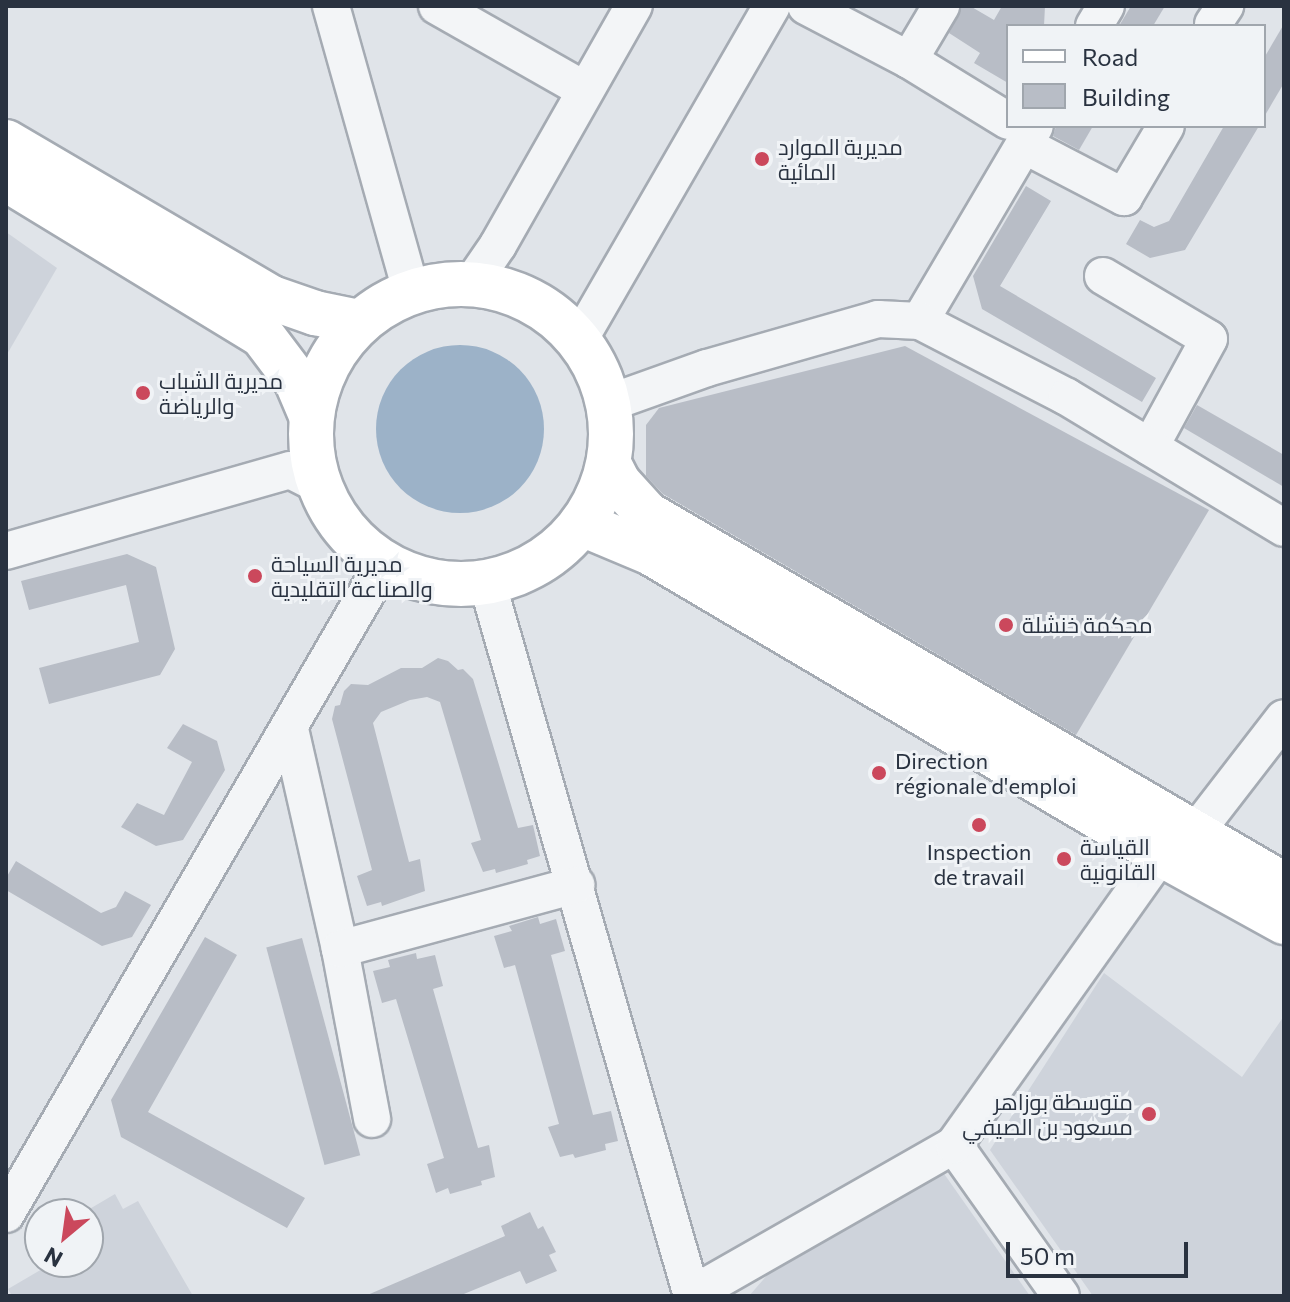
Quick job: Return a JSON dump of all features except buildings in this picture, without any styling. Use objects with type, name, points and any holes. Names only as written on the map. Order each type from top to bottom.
[{"type":"main road","points":[[6,142],[272,298],[315,313],[359,322]]},
{"type":"main road","points":[[6,179],[262,335],[296,380],[311,415]]},
{"type":"main road","points":[[472,283],[513,292],[549,311],[579,340],[598,370],[609,403],[612,433],[609,464],[600,493],[582,524],[540,562],[487,582],[452,584],[417,577],[384,563],[357,542],[342,524],[319,485],[311,451],[311,415],[321,378],[339,344],[359,322],[411,291],[472,283]]},
{"type":"main road","points":[[609,464],[618,482],[647,514],[1178,844],[1284,922]]},
{"type":"main road","points":[[582,524],[651,553],[1178,844],[1284,885]]},
{"type":"street","points":[[331,6],[411,291]]},
{"type":"street","points":[[437,6],[585,90]]},
{"type":"street","points":[[472,283],[498,245],[634,6]]},
{"type":"street","points":[[579,340],[772,6]]},
{"type":"street","points":[[806,6],[909,60],[1006,121]]},
{"type":"street","points":[[909,60],[941,6]]},
{"type":"street","points":[[1095,24],[1106,6]]},
{"type":"street","points":[[920,321],[1022,131],[1124,197],[1165,128]]},
{"type":"street","points":[[1103,276],[1209,339],[1150,447]]},
{"type":"street","points":[[609,403],[707,368],[878,319],[920,321],[1067,397],[1284,528]]},
{"type":"street","points":[[6,551],[290,470],[319,485]]},
{"type":"street","points":[[6,1214],[384,563]]},
{"type":"street","points":[[487,582],[692,1295],[954,1145],[1178,844],[1284,718]]},
{"type":"street","points":[[290,729],[340,949],[372,1119]]},
{"type":"street","points":[[340,949],[576,885]]},
{"type":"street","points":[[954,1145],[1061,1296]]},
{"type":"shaded area","points":[[6,232],[57,268],[6,356]]},
{"type":"shaded area","name":"متوسطة بوزاهر مسعود بن الصيفي","points":[[1104,973],[1242,1077],[1284,1016],[1284,1296],[1093,1296],[990,1150]]},
{"type":"shaded area","points":[[940,1168],[1030,1296],[749,1296],[776,1265]]},
{"type":"shaded area","points":[[115,1194],[123,1209],[138,1201],[193,1296],[12,1296],[8,1289],[27,1278],[104,1278],[104,1200]]},
{"type":"water","points":[[460,345],[492,351],[519,370],[538,397],[544,429],[538,461],[519,488],[492,507],[460,513],[428,507],[401,488],[382,461],[376,429],[382,397],[401,370],[428,351]]},
{"type":"place","name":"مديرية الموارد المائية","points":[[762,159]]},
{"type":"place","name":"مديرية الشباب والرياضة","points":[[143,393]]},
{"type":"place","name":"مديرية السياحة والصناعة التقليدية","points":[[255,576]]},
{"type":"place","name":"محكمة خنشلة","points":[[1006,625]]},
{"type":"place","name":"Direction régionale d'emploi","points":[[879,773]]},
{"type":"place","name":"Inspection de travail","points":[[979,825]]},
{"type":"place","name":"القياسة القانونية","points":[[1064,859]]},
{"type":"place","name":"متوسطة بوزاهر مسعود بن الصيفي","points":[[1149,1114]]}]
